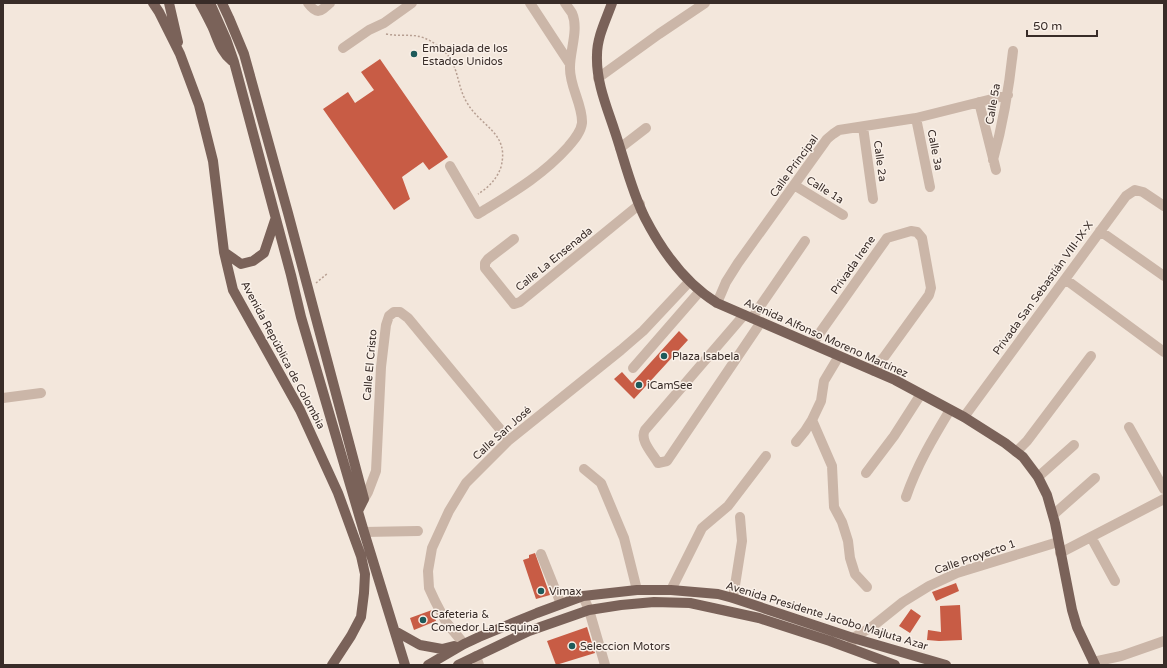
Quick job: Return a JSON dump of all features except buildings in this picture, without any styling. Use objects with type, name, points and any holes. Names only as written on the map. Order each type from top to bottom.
[{"type":"main road","name":"Avenida República de Colombia","points":[[153,3],[180,54],[199,105],[213,161],[224,252],[233,290],[300,410],[338,493],[361,556],[365,574],[361,617],[349,640],[332,665]]},
{"type":"main road","points":[[169,3],[176,28],[180,54]]},
{"type":"main road","points":[[200,3],[212,25],[220,47],[225,55],[234,62]]},
{"type":"main road","name":"Avenida República de Colombia","points":[[210,3],[226,39],[234,62],[301,317],[364,532],[405,665]]},
{"type":"main road","points":[[222,3],[244,54],[288,213],[364,499],[358,511]]},
{"type":"main road","name":"Avenida Alfonso Moreno Martínez","points":[[612,3],[598,40],[598,78],[620,148],[645,218],[660,244],[689,282],[717,303],[874,371],[921,394],[964,417],[1005,443],[1022,457],[1038,477],[1047,495],[1053,515],[1072,610],[1077,627],[1094,664]]},
{"type":"main road","points":[[224,252],[241,264],[252,261],[264,253],[275,220]]},
{"type":"main road","name":"Avenida Presidente Jacobo Majluta Azar","points":[[428,665],[464,644],[537,613],[583,596],[637,590],[671,590],[718,594],[853,638],[946,665]]},
{"type":"main road","name":"Avenida Presidente Jacobo Majluta Azar","points":[[458,665],[477,661],[529,631],[589,610],[621,604],[654,602],[690,603],[759,618],[850,648],[895,665]]},
{"type":"main road","points":[[395,631],[413,643],[436,648],[442,649],[464,644]]},
{"type":"street","points":[[308,3],[313,10],[317,12],[321,11],[330,3]]},
{"type":"street","points":[[343,48],[412,3]]},
{"type":"street","points":[[530,3],[570,64]]},
{"type":"street","points":[[450,166],[478,214],[534,179],[555,162],[574,140],[582,123],[581,114],[570,76],[575,25],[572,14],[565,3]]},
{"type":"street","points":[[598,78],[705,3]]},
{"type":"street","name":"Calle 5a","points":[[979,102],[994,165],[1008,95],[1013,50]]},
{"type":"street","name":"Calle Principal","points":[[717,303],[730,276],[794,185],[833,134],[838,130],[916,118],[1008,95]]},
{"type":"street","name":"Calle 3a","points":[[916,118],[930,187]]},
{"type":"street","name":"Calle 2a","points":[[863,127],[873,199]]},
{"type":"street","points":[[620,148],[646,128]]},
{"type":"street","name":"Calle 1a","points":[[794,185],[843,215]]},
{"type":"street","name":"Privada San Sebastián VIII-IX-X","points":[[964,417],[1126,196],[1135,190],[1143,192],[1164,206]]},
{"type":"street","name":"Calle La Ensenada","points":[[514,240],[488,259],[485,263],[485,268],[514,304],[520,302],[640,204]]},
{"type":"street","name":"Privada Irene","points":[[812,344],[887,238],[911,231],[917,232],[922,238],[931,288],[929,295],[874,371]]},
{"type":"street","points":[[1100,232],[1164,276]]},
{"type":"street","points":[[752,318],[645,430],[643,439],[658,463],[667,461],[752,318],[805,241]]},
{"type":"street","points":[[1065,279],[1164,352]]},
{"type":"street","name":"Calle San José","points":[[464,644],[446,622],[435,601],[430,588],[428,571],[432,548],[449,511],[466,483],[509,440],[632,341],[689,282]]},
{"type":"street","points":[[633,368],[700,291]]},
{"type":"street","name":"Calle El Cristo","points":[[364,499],[376,471],[381,367],[386,325],[389,316],[394,312],[400,312],[408,318],[509,440]]},
{"type":"street","points":[[796,442],[812,420],[821,401],[824,380],[839,356]]},
{"type":"street","points":[[1016,452],[1027,441],[1091,356]]},
{"type":"street","points":[[3,398],[41,392]]},
{"type":"street","points":[[866,473],[894,436],[921,394]]},
{"type":"street","points":[[906,497],[913,477],[925,453],[950,410]]},
{"type":"street","points":[[812,420],[832,466],[834,507],[842,522],[848,541],[850,558],[855,574],[867,586]]},
{"type":"street","points":[[1129,427],[1164,489]]},
{"type":"street","points":[[1038,477],[1074,445]]},
{"type":"street","points":[[671,590],[702,528],[728,506],[766,456]]},
{"type":"street","points":[[584,469],[601,483],[624,538],[637,590]]},
{"type":"street","points":[[1053,515],[1095,478]]},
{"type":"street","points":[[1060,552],[1164,499]]},
{"type":"street","points":[[733,598],[742,541],[740,517]]},
{"type":"street","points":[[364,532],[418,531]]},
{"type":"street","points":[[1091,537],[1114,581]]},
{"type":"street","name":"Calle Proyecto 1","points":[[853,638],[873,626],[903,602],[929,586],[957,574],[1058,542]]},
{"type":"street","points":[[541,554],[561,604]]},
{"type":"street","points":[[583,596],[589,610],[605,665]]},
{"type":"street","points":[[850,648],[853,638]]},
{"type":"street","points":[[1094,664],[1164,641]]},
{"type":"path","points":[[369,30],[389,34],[416,34],[439,46],[448,55],[455,66],[462,92],[467,102],[475,114],[495,133],[502,145],[503,159],[499,173],[492,183],[482,192],[470,199]]},
{"type":"place","name":"Embajada de los Estados Unidos","points":[[414,54]]},
{"type":"place","name":"Plaza Isabela","points":[[664,356]]},
{"type":"place","name":"iCamSee","points":[[639,385]]},
{"type":"place","name":"Vimax","points":[[541,591]]},
{"type":"place","name":"Cafeteria & Comedor La Esquina","points":[[423,620]]},
{"type":"place","name":"Seleccion Motors","points":[[572,646]]}]
